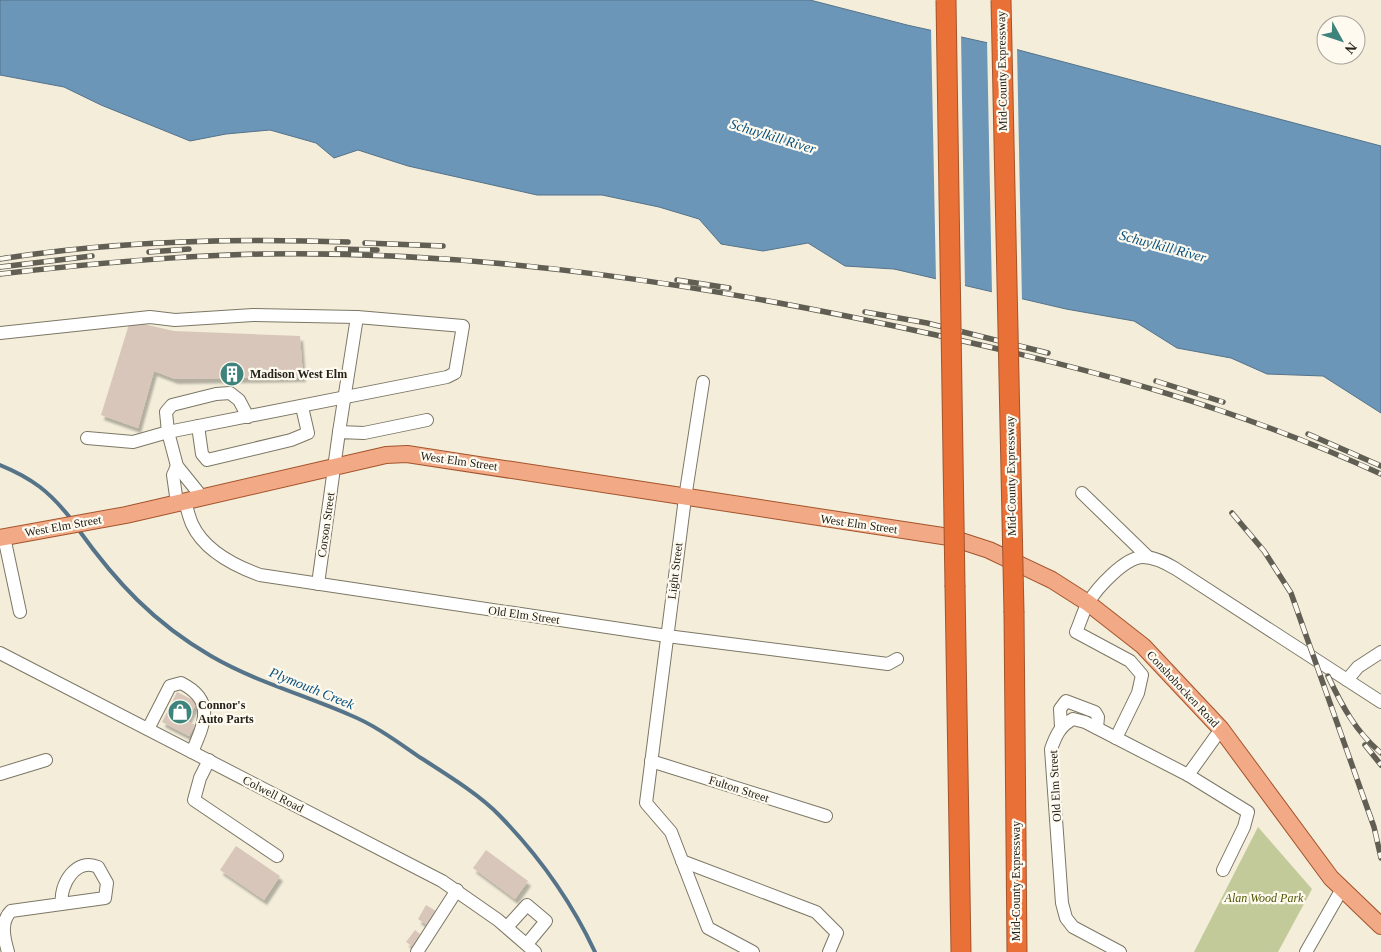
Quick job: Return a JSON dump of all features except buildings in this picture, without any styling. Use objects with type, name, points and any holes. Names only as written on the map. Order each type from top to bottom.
[{"type":"highway","points":[[946,0],[961,952]]},
{"type":"highway","name":"Mid-County Expressway","points":[[1001,0],[1014,613],[1017,952]]},
{"type":"main road","name":"West Elm Street","points":[[2,537],[126,515],[334,466],[386,455],[407,454],[923,533]]},
{"type":"main road","name":"Conshohocken Road","points":[[923,533],[949,537],[990,550],[1052,580],[1088,603],[1142,646],[1221,729],[1331,878],[1381,926]]},
{"type":"street","points":[[0,334],[150,316],[175,320],[252,315],[357,317],[463,326],[455,373],[343,399],[168,432],[133,442],[86,438]]},
{"type":"street","name":"Corson Street","points":[[318,584],[343,399],[357,317]]},
{"type":"street","name":"Light Street","points":[[703,382],[685,498],[646,803],[671,832],[708,928],[753,952]]},
{"type":"street","points":[[202,497],[177,466],[168,432],[166,412],[172,405],[216,394],[230,393],[239,400],[248,417]]},
{"type":"street","points":[[198,426],[202,454],[207,460],[291,440],[308,433],[302,407]]},
{"type":"street","points":[[339,432],[364,432],[427,420]]},
{"type":"street","name":"Old Elm Street","points":[[177,466],[173,475],[181,502],[198,535],[221,556],[243,569],[260,575],[667,636],[888,664],[897,659]]},
{"type":"street","points":[[1082,492],[1148,557],[1164,562],[1181,572],[1381,702]]},
{"type":"street","points":[[2,537],[20,612]]},
{"type":"street","points":[[1116,738],[1138,693],[1142,675],[1130,661],[1076,632],[1088,603],[1120,566],[1131,560],[1148,557]]},
{"type":"street","points":[[1346,680],[1358,667],[1381,652]]},
{"type":"street","name":"Colwell Road","points":[[0,653],[457,890],[507,927],[531,948]]},
{"type":"street","points":[[148,729],[170,686],[180,683],[190,688],[202,698],[206,708],[192,752]]},
{"type":"street","name":"Old Elm Street","points":[[1097,728],[1098,717],[1095,712],[1066,701],[1060,709],[1061,727],[1056,734],[1051,749],[1062,903],[1066,918],[1073,928],[1120,952]]},
{"type":"street","points":[[1061,727],[1073,719],[1097,728],[1188,775],[1248,812],[1244,827],[1223,870]]},
{"type":"street","points":[[1188,775],[1221,729]]},
{"type":"street","points":[[0,774],[46,760]]},
{"type":"street","points":[[209,760],[200,778],[194,800],[277,856]]},
{"type":"street","name":"Fulton Street","points":[[651,761],[826,816]]},
{"type":"street","points":[[682,861],[816,912],[837,933],[829,952]]},
{"type":"street","points":[[1306,952],[1342,889]]},
{"type":"street","points":[[417,952],[457,890]]},
{"type":"street","points":[[8,952],[1,927],[7,914],[11,911],[62,904]]},
{"type":"street","points":[[507,927],[527,905],[546,921],[531,948]]},
{"type":"green space","name":"Alan Wood Park","points":[[1258,827],[1312,889],[1278,952],[1194,952]]},
{"type":"water","name":"Schuylkill River","points":[[0,0],[810,0],[907,25],[1011,48],[1381,146],[1381,413],[1323,376],[1267,374],[1231,358],[1177,348],[1134,321],[1066,309],[894,269],[845,266],[808,243],[763,251],[721,244],[699,219],[659,207],[602,195],[537,195],[408,166],[358,150],[334,158],[316,143],[270,130],[226,134],[190,141],[101,105],[64,87],[0,75]]},
{"type":"pier","points":[[931,28],[961,34],[965,288],[936,281]]},
{"type":"pier","points":[[987,40],[1017,47],[1022,302],[992,294]]},
{"type":"waterway","name":"Plymouth Creek","points":[[0,465],[22,475],[48,493],[71,519]]},
{"type":"waterway","name":"Plymouth Creek","points":[[78,529],[107,567],[137,600],[190,643],[244,673],[369,724],[483,800],[514,831],[554,881],[576,916],[595,952]]},
{"type":"railway","points":[[0,259],[86,248],[173,242],[261,240],[348,242]]},
{"type":"railway","points":[[365,243],[443,246]]},
{"type":"railway","points":[[149,252],[189,249]]},
{"type":"railway","points":[[337,249],[377,250]]},
{"type":"railway","points":[[0,274],[196,257],[261,254],[346,254],[516,265],[685,287],[853,317],[994,348],[1107,376],[1162,392],[1272,429],[1327,450],[1381,474]]},
{"type":"railway","points":[[0,267],[92,256]]},
{"type":"railway","points":[[677,280],[729,288]]},
{"type":"railway","points":[[865,312],[927,323],[1048,353]]},
{"type":"railway","points":[[1156,381],[1223,402]]},
{"type":"railway","points":[[1308,434],[1381,466]]},
{"type":"railway","points":[[1232,513],[1264,551],[1291,593],[1374,827],[1381,858]]},
{"type":"railway","points":[[1328,676],[1350,718],[1381,753]]},
{"type":"railway","points":[[1365,745],[1381,765]]},
{"type":"place","name":"Madison West Elm","points":[[232,374]]},
{"type":"place","name":"Connor's Auto Parts","points":[[180,712]]}]
